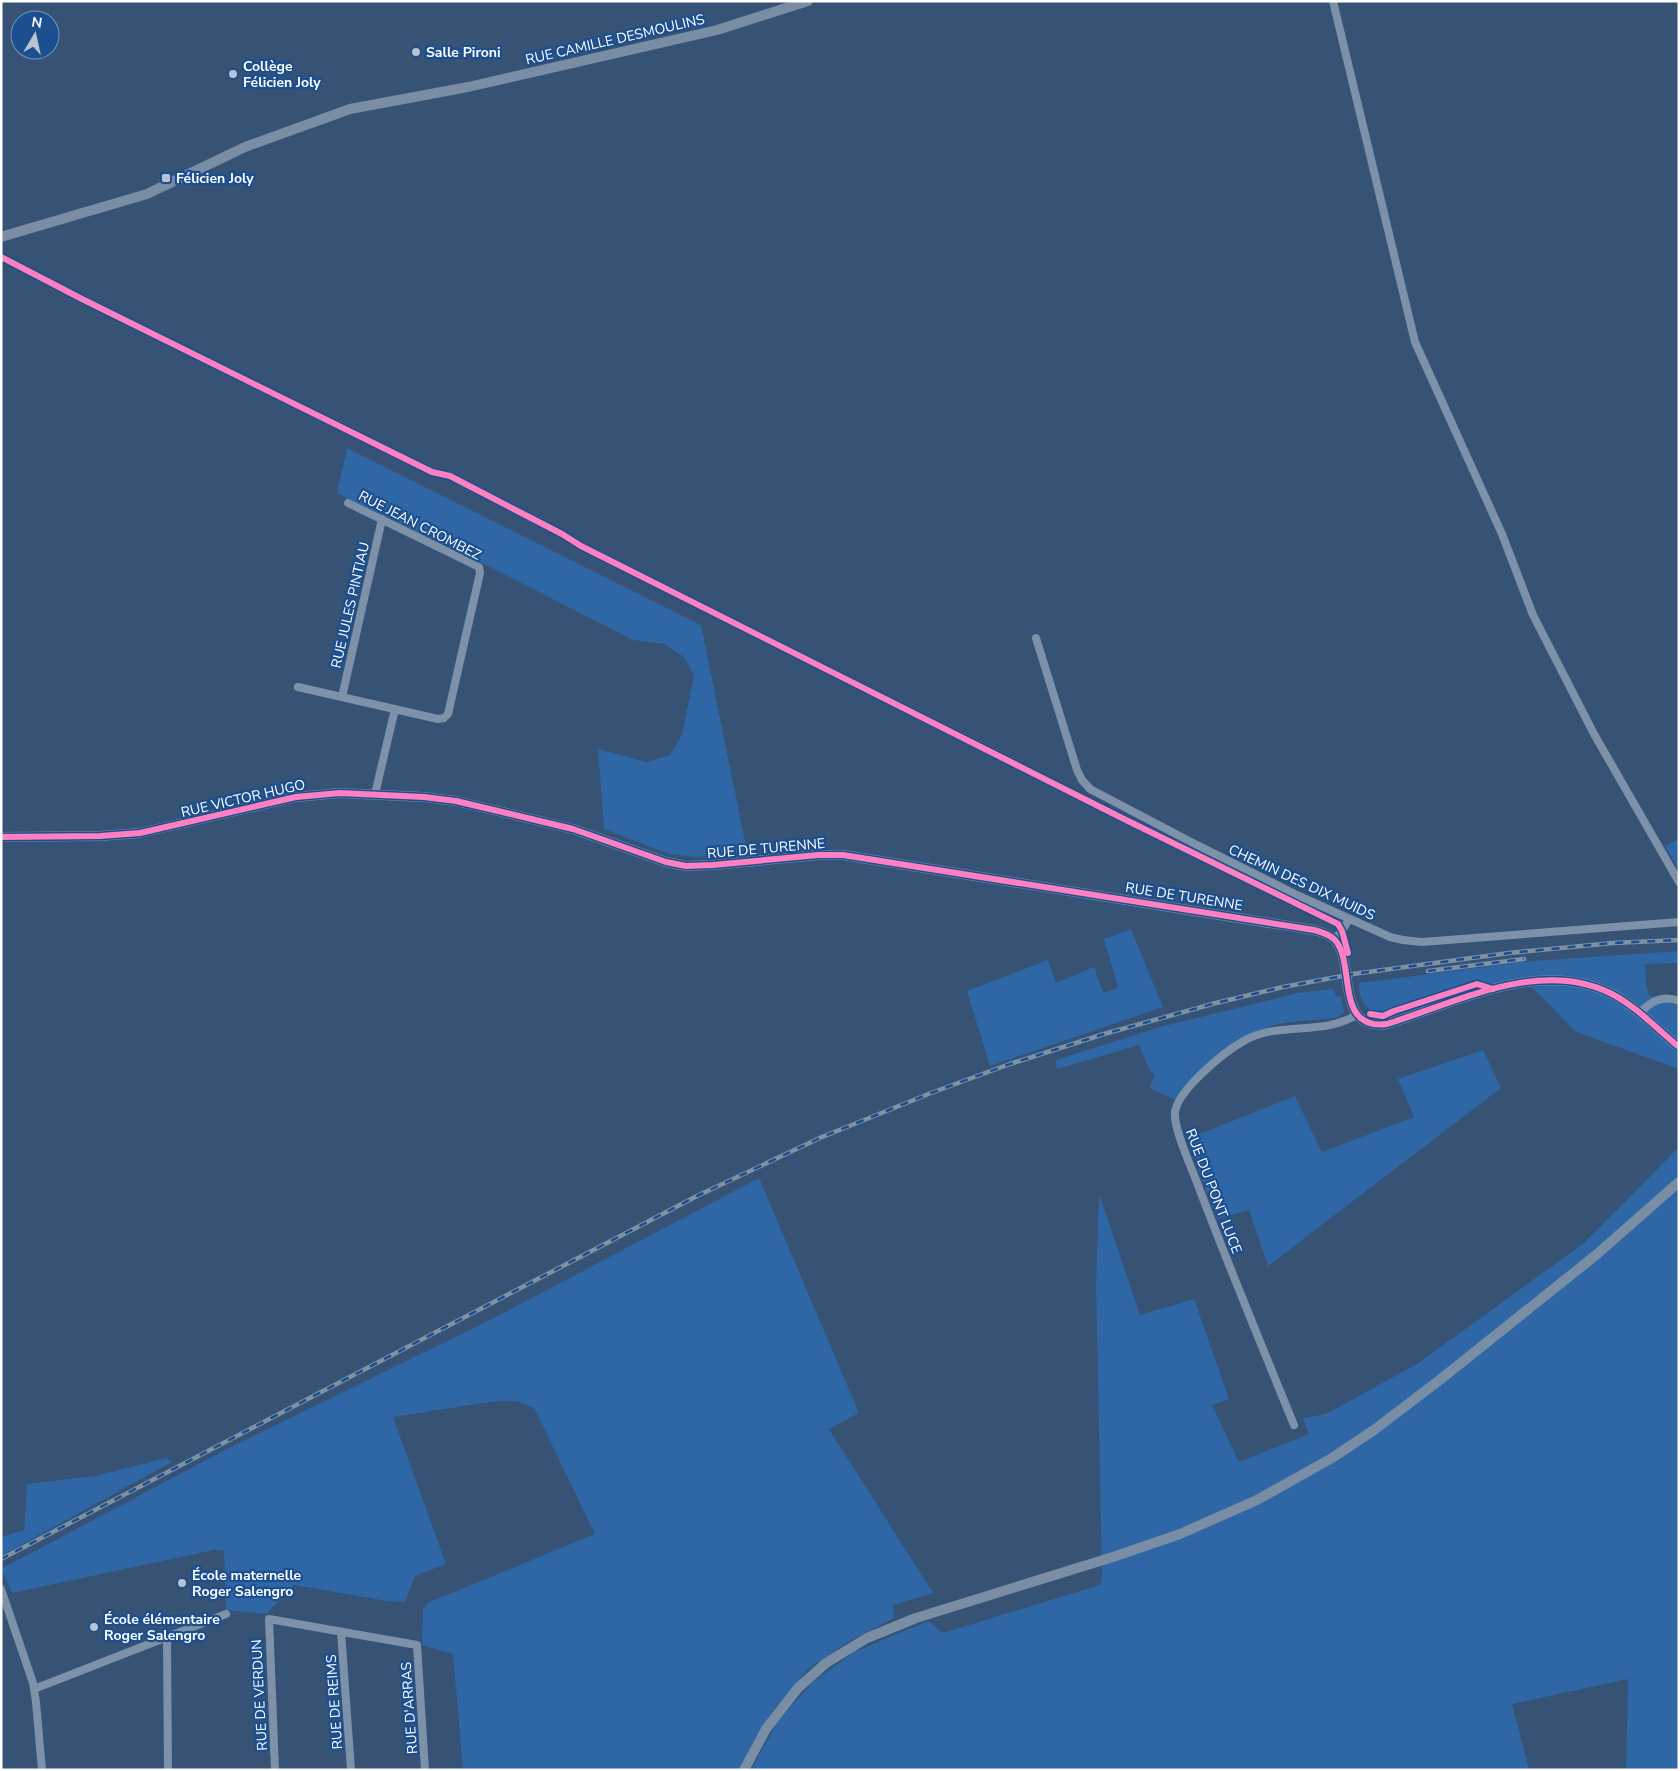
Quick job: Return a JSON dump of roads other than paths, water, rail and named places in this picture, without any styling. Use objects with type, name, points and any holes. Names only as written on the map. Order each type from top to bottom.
[{"type":"street","name":"RUE CAMILLE DESMOULINS","points":[[1,237],[147,194],[245,147],[350,110],[468,87],[717,30],[808,1]]},
{"type":"street","points":[[1333,1],[1415,342],[1502,534],[1533,615],[1594,734],[1679,882]]},
{"type":"street","name":"RUE JEAN CROMBEZ","points":[[348,503],[477,565],[480,570],[448,714],[444,718],[438,719],[394,709]]},
{"type":"street","name":"RUE JULES PINTIAU","points":[[342,697],[382,519]]},
{"type":"street","name":"CHEMIN DES DIX MUIDS","points":[[1036,638],[1077,770],[1082,780],[1090,789],[1193,843],[1349,919],[1390,937],[1416,942],[1679,922]]},
{"type":"street","points":[[298,687],[394,709],[375,794]]},
{"type":"street","name":"RUE VICTOR HUGO","points":[[1,837],[135,834],[160,830],[304,795],[331,793],[375,794],[456,801],[554,824],[605,839]]},
{"type":"street","name":"RUE DE TURENNE","points":[[605,839],[666,862],[693,866],[833,854],[860,857],[1301,927],[1320,932],[1334,939]]},
{"type":"street","points":[[1349,919],[1342,931],[1334,939],[1341,952],[1351,1002],[1358,1014],[1369,1022],[1387,1024],[1493,989],[1550,980],[1579,982],[1615,996],[1639,1013],[1679,1047]]},
{"type":"street","points":[[1639,1013],[1657,999],[1665,998],[1679,1001]]},
{"type":"street","name":"RUE DU PONT LUCE","points":[[1294,1425],[1204,1201],[1176,1126],[1175,1111],[1180,1099],[1201,1075],[1248,1038],[1271,1030],[1341,1023],[1358,1014]]},
{"type":"street","points":[[744,1770],[766,1728],[798,1688],[826,1663],[867,1638],[911,1620],[1180,1534],[1257,1500],[1332,1458],[1380,1426],[1441,1379],[1596,1255],[1678,1182]]},
{"type":"street","points":[[1,1589],[34,1689],[42,1770]]},
{"type":"street","points":[[34,1689],[226,1614]]},
{"type":"street","name":"RUE DE VERDUN","points":[[275,1770],[268,1619],[341,1632]]},
{"type":"street","name":"RUE D'ARRAS","points":[[341,1632],[417,1645],[425,1770]]},
{"type":"street","name":"RUE DE REIMS","points":[[341,1632],[351,1770]]},
{"type":"street","points":[[167,1638],[168,1770]]},
{"type":"railway","points":[[1,1559],[697,1196],[822,1137],[931,1093],[1007,1065],[1104,1034],[1216,1003],[1283,987],[1353,974],[1509,953],[1613,943],[1679,940]]},
{"type":"railway","points":[[1428,971],[1524,959]]},
{"type":"place","name":"Salle Pironi","points":[[416,52]]},
{"type":"place","name":"Collège Félicien Joly","points":[[233,74]]},
{"type":"place","name":"Félicien Joly","points":[[166,178]]},
{"type":"place","name":"École maternelle Roger Salengro","points":[[182,1583]]},
{"type":"place","name":"École élémentaire Roger Salengro","points":[[94,1627]]}]
